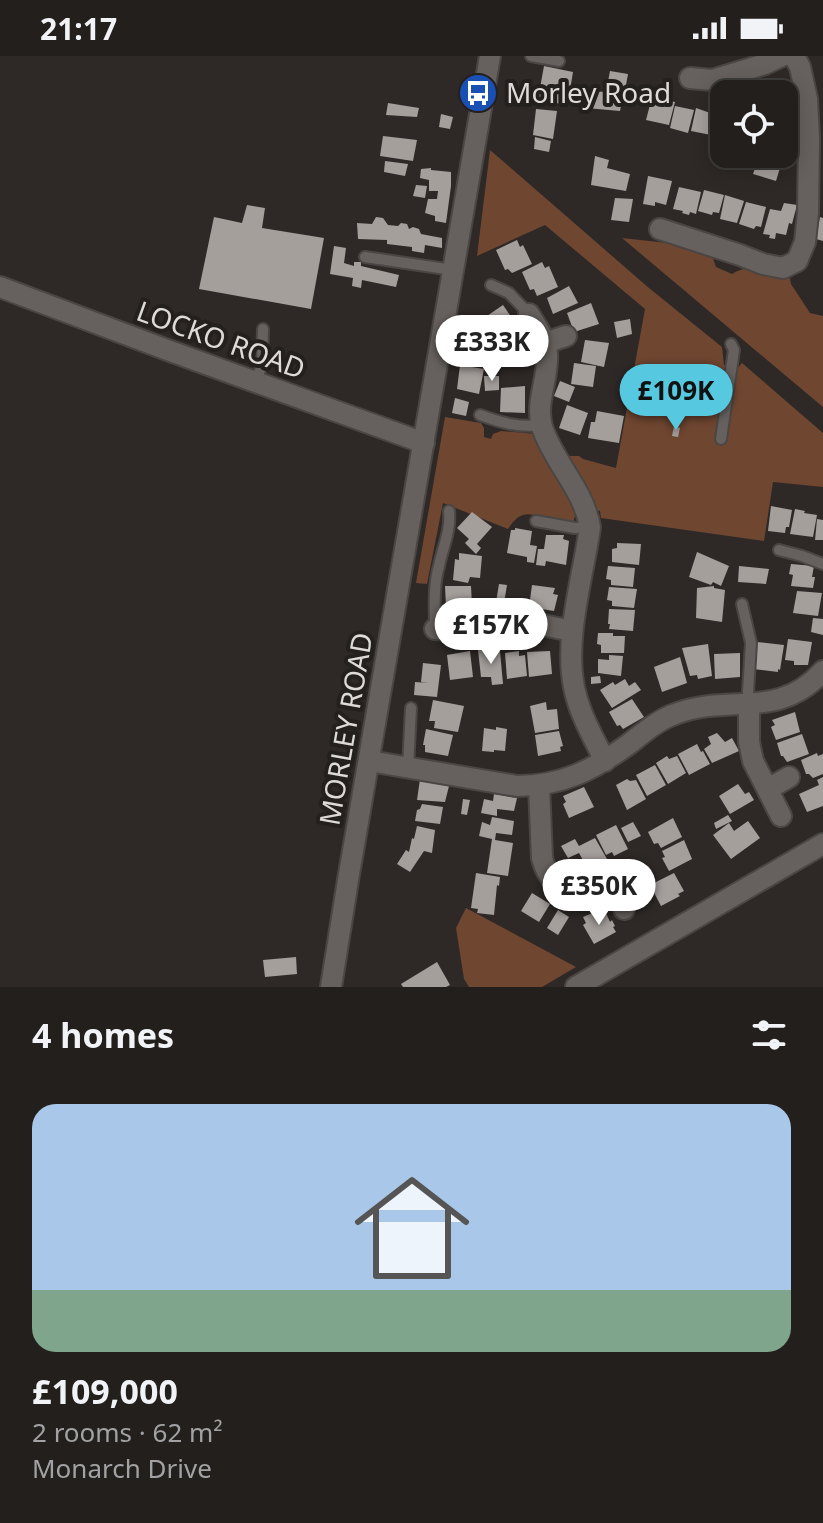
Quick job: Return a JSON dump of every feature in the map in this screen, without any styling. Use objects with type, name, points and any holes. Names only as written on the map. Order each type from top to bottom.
[{"type":"street","name":"MORLEY ROAD","points":[[331,987],[490,56]]},
{"type":"street","points":[[690,78],[712,80],[782,56]]},
{"type":"street","points":[[660,229],[763,264],[783,268],[797,261],[805,242],[816,190],[807,99],[800,67],[794,56]]},
{"type":"street","name":"LOCKO ROAD","points":[[0,287],[424,443]]},
{"type":"street","points":[[529,314],[545,343],[547,361],[540,405],[542,425],[552,451],[588,515],[590,527],[570,658],[574,688],[582,712],[605,761]]},
{"type":"street","points":[[545,343],[566,336]]},
{"type":"street","points":[[435,629],[473,632],[523,623],[572,631]]},
{"type":"street","points":[[369,761],[517,786],[539,786],[570,777],[605,761],[672,715],[712,705],[774,702],[803,690],[823,671]]},
{"type":"street","points":[[749,705],[752,757],[781,816]]},
{"type":"street","points":[[768,789],[789,777]]},
{"type":"street","points":[[539,786],[542,858],[553,879],[574,890],[608,889],[641,876]]},
{"type":"street","points":[[576,987],[823,844]]},
{"type":"street","points":[[617,886],[624,909]]},
{"type":"lane","points":[[531,56],[559,61]]},
{"type":"lane","points":[[365,257],[453,270]]},
{"type":"lane","points":[[491,285],[509,293],[529,314]]},
{"type":"lane","points":[[256,383],[262,364],[263,329]]},
{"type":"lane","points":[[721,439],[734,350],[731,344]]},
{"type":"lane","points":[[689,403],[725,408]]},
{"type":"lane","points":[[480,415],[509,425],[542,425]]},
{"type":"lane","points":[[435,629],[436,582],[450,524],[449,511]]},
{"type":"lane","points":[[536,521],[575,528],[590,527]]},
{"type":"lane","points":[[779,550],[823,564]]},
{"type":"lane","points":[[742,604],[751,643],[749,705]]},
{"type":"lane","points":[[408,768],[411,708]]},
{"type":"shaded area","points":[[490,150],[722,347],[724,365],[737,369],[742,363],[823,433],[823,487],[773,482],[764,541],[601,518],[600,511],[595,510],[566,460],[568,456],[579,456],[616,468],[645,309],[545,225],[477,256]]},
{"type":"shaded area","points":[[622,238],[710,250],[716,267],[732,274],[753,268],[789,274],[791,284],[810,313],[823,316],[823,407]]},
{"type":"shaded area","points":[[445,417],[481,423],[484,437],[491,439],[493,434],[501,431],[536,434],[574,501],[578,514],[574,523],[523,515],[508,529],[443,503],[427,584],[416,583]]},
{"type":"shaded area","points":[[466,908],[576,967],[542,987],[469,987],[464,979],[456,928]]},
{"type":"building","points":[[544,66],[573,72],[570,90],[563,88],[561,104],[538,99]]},
{"type":"building","points":[[610,71],[628,74],[620,111],[586,108],[589,91],[606,92]]},
{"type":"building","points":[[652,97],[675,102],[669,125],[646,120]]},
{"type":"building","points":[[388,103],[419,108],[417,117],[386,115]]},
{"type":"building","points":[[675,106],[694,110],[688,133],[670,128]]},
{"type":"building","points":[[696,108],[710,113],[710,135],[691,131]]},
{"type":"building","points":[[536,109],[557,111],[553,139],[533,135]]},
{"type":"building","points":[[441,114],[453,117],[450,129],[439,127]]},
{"type":"building","points":[[383,136],[417,140],[413,161],[380,156]]},
{"type":"building","points":[[535,137],[551,141],[549,152],[534,149]]},
{"type":"building","points":[[595,156],[609,160],[607,168],[630,174],[626,191],[591,185]]},
{"type":"building","points":[[385,161],[408,164],[405,176],[384,172]]},
{"type":"building","points":[[755,168],[780,168],[776,181],[753,174]]},
{"type":"building","points":[[421,169],[451,172],[446,223],[435,221],[435,216],[425,213],[428,199],[437,199],[438,191],[429,191],[429,180],[420,178]]},
{"type":"building","points":[[648,176],[672,181],[666,205],[655,202],[655,206],[643,204]]},
{"type":"building","points":[[416,185],[427,186],[425,198],[413,196]]},
{"type":"building","points":[[679,187],[701,192],[696,214],[690,212],[689,215],[673,209]]},
{"type":"building","points":[[704,190],[724,195],[719,213],[713,212],[712,215],[698,211]]},
{"type":"building","points":[[725,195],[744,201],[737,223],[720,219]]},
{"type":"building","points":[[615,198],[633,199],[629,222],[611,220]]},
{"type":"building","points":[[746,202],[766,207],[761,227],[754,229],[739,224]]},
{"type":"building","points":[[784,203],[797,205],[792,224],[789,223],[786,235],[776,233],[775,239],[769,238],[770,235],[763,234],[770,209],[781,211]]},
{"type":"building","points":[[247,205],[265,208],[262,228],[324,238],[311,309],[199,289],[214,217],[242,223]]},
{"type":"building","points":[[376,217],[383,218],[388,225],[407,224],[409,229],[419,229],[421,234],[442,238],[442,248],[425,245],[424,253],[412,251],[412,247],[387,244],[387,240],[358,239],[357,223],[372,224]]},
{"type":"building","points":[[820,217],[823,218],[823,241],[816,239]]},
{"type":"building","points":[[517,240],[520,247],[523,245],[532,264],[512,273],[505,270],[496,250]]},
{"type":"building","points":[[334,246],[346,248],[344,263],[354,266],[354,262],[361,262],[361,266],[399,275],[396,287],[362,280],[361,288],[352,286],[353,278],[330,274]]},
{"type":"building","points":[[542,262],[545,268],[549,266],[558,287],[537,296],[534,289],[530,290],[522,272]]},
{"type":"building","points":[[569,286],[578,303],[553,314],[547,298]]},
{"type":"building","points":[[591,303],[599,324],[574,332],[567,313]]},
{"type":"building","points":[[503,305],[516,324],[497,338],[484,318]]},
{"type":"building","points":[[468,317],[481,321],[478,337],[465,335]]},
{"type":"building","points":[[630,319],[632,334],[617,338],[614,322]]},
{"type":"building","points":[[585,340],[609,343],[604,367],[581,362]]},
{"type":"building","points":[[574,363],[596,366],[593,387],[571,384]]},
{"type":"building","points":[[460,365],[484,369],[479,394],[457,389]]},
{"type":"building","points":[[484,376],[499,376],[499,390],[485,391]]},
{"type":"building","points":[[560,381],[575,387],[569,402],[554,396]]},
{"type":"building","points":[[525,386],[525,413],[500,412],[501,388]]},
{"type":"building","points":[[455,398],[469,402],[466,416],[452,413]]},
{"type":"building","points":[[567,405],[588,413],[580,435],[559,428]]},
{"type":"building","points":[[597,411],[624,416],[619,443],[588,438]]},
{"type":"building","points":[[674,426],[680,428],[678,437],[672,436]]},
{"type":"building","points":[[771,506],[792,510],[785,533],[768,531]]},
{"type":"building","points":[[795,509],[817,515],[813,537],[790,534]]},
{"type":"building","points":[[472,512],[492,527],[477,544],[481,548],[476,554],[465,543],[469,539],[457,528]]},
{"type":"building","points":[[817,519],[823,520],[823,540],[815,540]]},
{"type":"building","points":[[511,530],[532,531],[530,545],[537,546],[534,563],[527,562],[527,557],[507,553]]},
{"type":"building","points":[[546,535],[564,535],[563,539],[569,541],[566,565],[546,561],[545,566],[536,565],[538,549],[544,549]]},
{"type":"building","points":[[617,543],[641,544],[639,565],[612,562],[612,549],[617,548]]},
{"type":"building","points":[[697,552],[729,566],[721,586],[689,577]]},
{"type":"building","points":[[459,553],[482,556],[480,578],[470,577],[468,583],[453,580],[455,559],[459,560]]},
{"type":"building","points":[[791,564],[814,566],[813,588],[791,586]]},
{"type":"building","points":[[608,566],[635,568],[633,587],[611,585],[611,580],[606,579]]},
{"type":"building","points":[[739,566],[769,569],[766,584],[738,582]]},
{"type":"building","points":[[499,584],[507,585],[504,603],[496,602]]},
{"type":"building","points":[[532,585],[555,588],[553,594],[558,595],[554,611],[529,607]]},
{"type":"building","points":[[445,586],[471,586],[472,605],[488,605],[488,615],[458,616],[457,608],[446,607]]},
{"type":"building","points":[[714,586],[725,590],[722,622],[696,618],[697,588]]},
{"type":"building","points":[[609,587],[637,589],[634,608],[612,606],[612,601],[607,600]]},
{"type":"building","points":[[797,591],[822,593],[818,616],[793,613]]},
{"type":"building","points":[[609,609],[635,610],[633,631],[609,629]]},
{"type":"building","points":[[813,618],[823,619],[823,635],[811,632]]},
{"type":"building","points":[[598,633],[625,636],[624,653],[601,653],[601,645],[597,644]]},
{"type":"building","points":[[788,639],[812,642],[808,665],[794,665],[794,661],[785,660]]},
{"type":"building","points":[[757,642],[784,645],[778,672],[753,669]]},
{"type":"building","points":[[708,644],[712,676],[698,679],[697,675],[690,676],[682,648]]},
{"type":"building","points":[[492,649],[492,652],[500,651],[503,684],[492,685],[491,677],[481,677],[478,650]]},
{"type":"building","points":[[470,651],[473,677],[450,680],[447,655]]},
{"type":"building","points":[[519,651],[519,656],[525,655],[527,676],[507,679],[505,653]]},
{"type":"building","points":[[550,651],[552,674],[529,677],[527,652]]},
{"type":"building","points":[[740,653],[740,677],[715,679],[714,654]]},
{"type":"building","points":[[609,655],[623,656],[621,676],[598,673],[598,659],[609,660]]},
{"type":"building","points":[[680,657],[687,683],[662,692],[654,667]]},
{"type":"building","points":[[423,663],[441,665],[437,697],[414,695],[415,682],[429,683],[421,682]]},
{"type":"building","points":[[600,676],[601,683],[591,684],[591,677]]},
{"type":"building","points":[[625,679],[629,686],[635,682],[641,690],[612,708],[600,690]]},
{"type":"building","points":[[632,699],[644,717],[623,729],[617,726],[609,712]]},
{"type":"building","points":[[433,700],[464,706],[458,732],[434,728],[435,721],[429,721]]},
{"type":"building","points":[[546,702],[547,710],[557,709],[559,729],[535,733],[530,706]]},
{"type":"building","points":[[795,712],[800,732],[776,740],[772,720]]},
{"type":"building","points":[[496,727],[507,729],[505,751],[482,751],[484,728],[496,730]]},
{"type":"building","points":[[426,729],[453,735],[448,756],[425,752]]},
{"type":"building","points":[[559,731],[563,746],[560,747],[561,751],[538,756],[535,735]]},
{"type":"building","points":[[717,733],[725,742],[732,738],[739,751],[712,763],[704,749],[711,744],[708,737]]},
{"type":"building","points":[[802,734],[809,754],[787,762],[781,756],[777,743]]},
{"type":"building","points":[[697,744],[710,764],[689,775],[678,754]]},
{"type":"building","points":[[817,753],[818,756],[823,754],[823,774],[813,778],[806,774],[801,760]]},
{"type":"building","points":[[667,756],[669,759],[677,756],[686,773],[668,784],[656,763]]},
{"type":"building","points":[[655,765],[666,785],[647,796],[636,775]]},
{"type":"building","points":[[823,777],[823,806],[807,812],[799,794],[819,785],[817,780]]},
{"type":"building","points":[[420,779],[449,786],[445,802],[417,800]]},
{"type":"building","points":[[627,779],[636,780],[646,799],[627,810],[616,785]]},
{"type":"building","points":[[738,784],[754,800],[730,814],[719,796]]},
{"type":"building","points":[[584,787],[594,807],[569,818],[563,796]]},
{"type":"building","points":[[494,794],[517,798],[514,811],[497,809],[497,816],[481,813],[484,799],[493,801]]},
{"type":"building","points":[[463,799],[470,800],[467,815],[461,814]]},
{"type":"building","points":[[422,804],[443,807],[440,824],[415,821]]},
{"type":"building","points":[[728,815],[732,821],[716,829],[714,823]]},
{"type":"building","points":[[492,817],[514,821],[512,835],[496,833],[495,840],[513,843],[508,876],[487,873],[492,839],[479,836],[482,822],[490,825]]},
{"type":"building","points":[[673,818],[682,837],[661,848],[658,843],[654,844],[648,832]]},
{"type":"building","points":[[748,821],[760,838],[731,859],[713,835],[729,823],[734,831]]},
{"type":"building","points":[[633,822],[641,836],[628,842],[621,828]]},
{"type":"building","points":[[616,825],[628,849],[614,856],[612,852],[606,855],[596,835]]},
{"type":"building","points":[[417,826],[435,830],[432,853],[424,851],[410,872],[397,864],[406,850],[409,852]]},
{"type":"building","points":[[595,838],[607,859],[589,871],[579,853],[568,858],[561,846],[575,839],[579,846]]},
{"type":"building","points":[[684,840],[692,859],[669,871],[662,851]]},
{"type":"building","points":[[476,873],[500,877],[494,915],[477,913],[478,909],[471,908]]},
{"type":"building","points":[[674,873],[684,891],[661,906],[650,885]]},
{"type":"building","points":[[532,893],[550,904],[539,922],[521,911]]},
{"type":"building","points":[[558,910],[569,917],[558,935],[547,928]]},
{"type":"building","points":[[597,911],[600,916],[606,913],[616,932],[594,944],[583,925],[586,923],[583,917]]},
{"type":"building","points":[[296,957],[297,974],[265,977],[263,960]]},
{"type":"building","points":[[437,962],[450,985],[403,987],[401,984]]},
{"type":"place","name":"Morley Road","points":[[478,93]]}]
